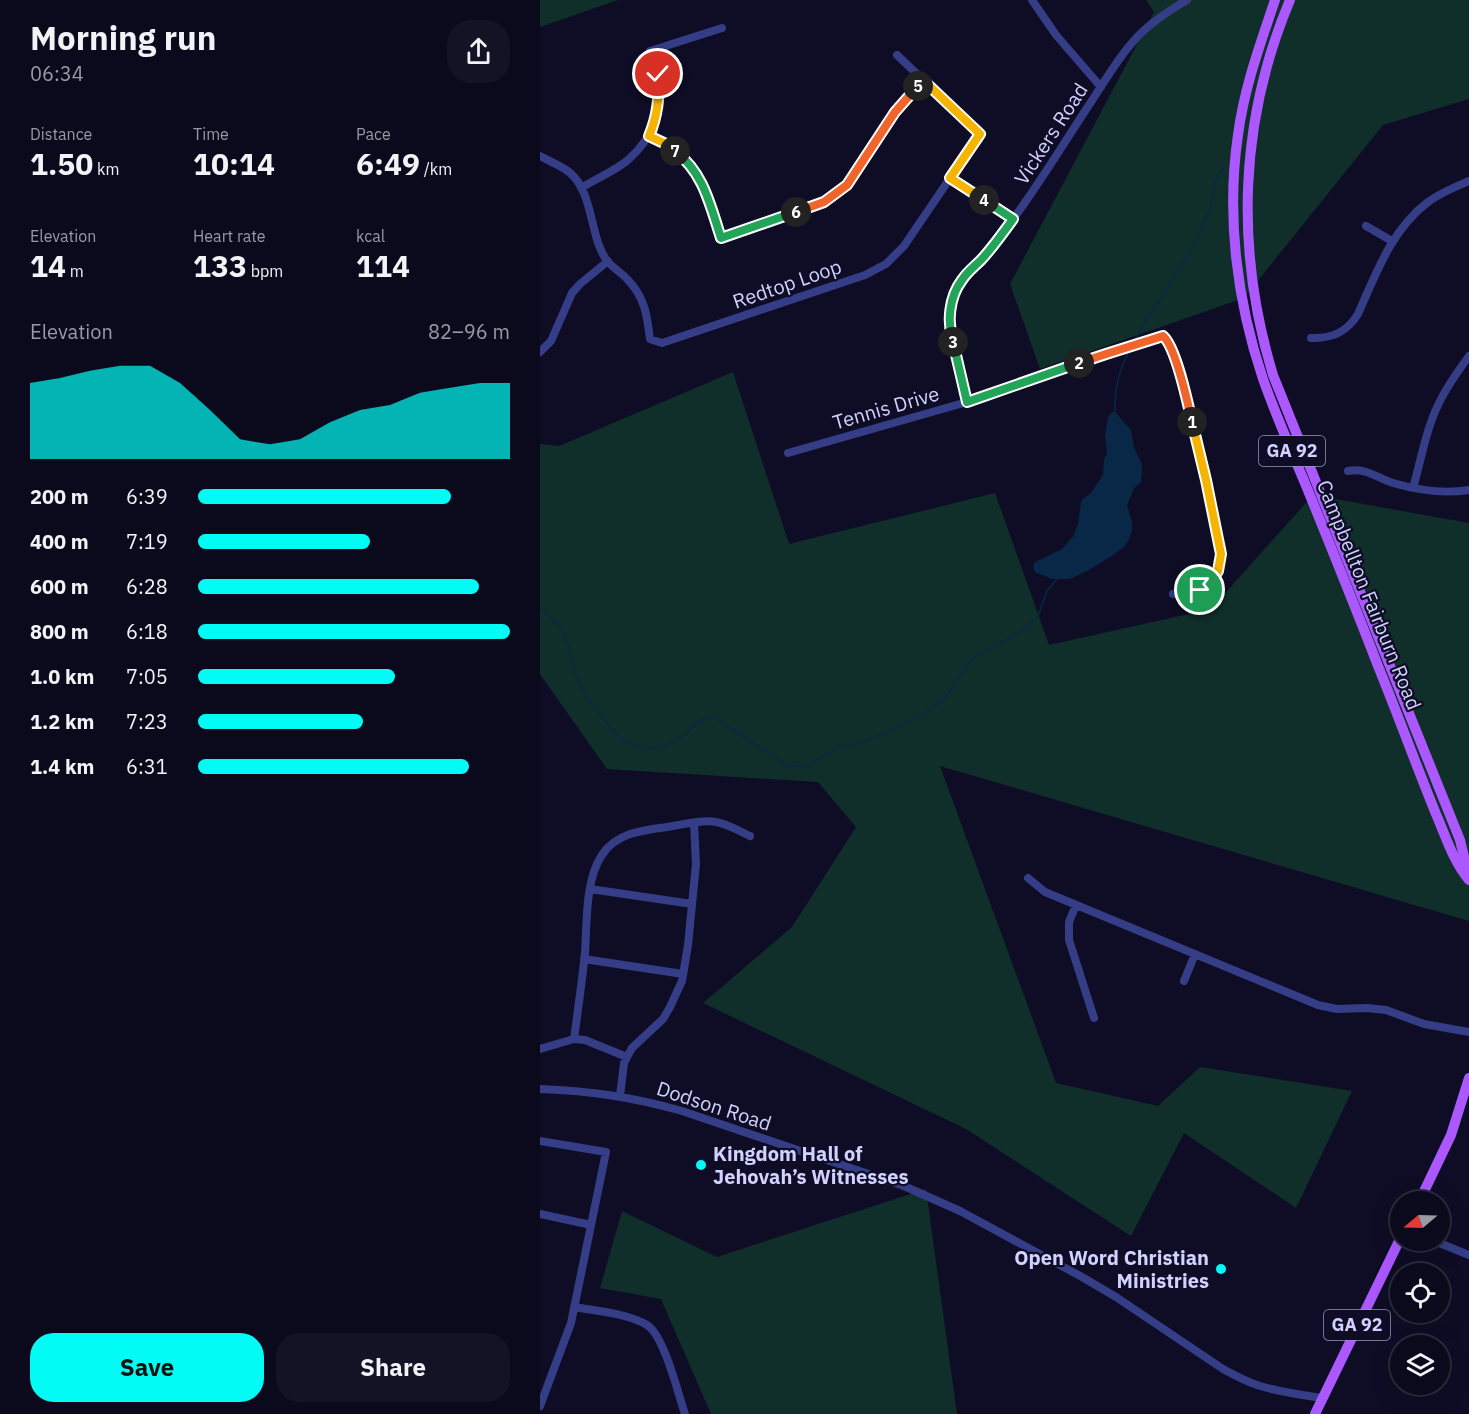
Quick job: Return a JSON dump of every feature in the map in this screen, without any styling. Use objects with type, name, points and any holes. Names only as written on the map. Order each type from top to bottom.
[{"type":"main road","name":"Campbellton Fairburn Road","points":[[1275,0],[1247,86],[1234,169],[1235,243],[1246,316],[1270,400],[1364,628],[1436,813],[1459,868],[1469,880]]},
{"type":"main road","name":"Campbellton Fairburn Road","points":[[1290,0],[1263,81],[1250,159],[1247,199],[1248,241],[1252,284],[1259,321],[1273,375],[1460,840],[1469,880]]},
{"type":"main road","points":[[1424,1191],[1451,1135],[1469,1078]]},
{"type":"main road","name":"GA 92","points":[[1315,1414],[1394,1251]]},
{"type":"street","points":[[1032,0],[1056,35],[1101,87]]},
{"type":"street","name":"Vickers Road","points":[[967,402],[950,330],[950,313],[955,291],[962,279],[987,253],[1013,219],[1120,58],[1139,35],[1160,17],[1187,0]]},
{"type":"street","points":[[580,188],[628,160],[649,136],[657,112],[660,93],[658,74],[650,51],[722,28]]},
{"type":"street","name":"Redtop Loop","points":[[540,156],[569,172],[578,182],[600,246],[608,261],[638,292],[646,312],[650,339],[662,343],[865,275],[886,264],[904,246],[980,134],[897,55]]},
{"type":"street","points":[[649,136],[668,145],[696,172],[705,188],[721,238],[824,202],[847,185],[895,112],[923,80]]},
{"type":"street","points":[[950,178],[1013,219]]},
{"type":"street","points":[[1311,338],[1334,336],[1344,331],[1358,315],[1384,255],[1408,219],[1428,201],[1469,181]]},
{"type":"street","points":[[1366,226],[1392,241]]},
{"type":"street","points":[[540,352],[551,341],[572,292],[608,261]]},
{"type":"street","name":"Tennis Drive","points":[[788,453],[967,402],[1163,336],[1168,341],[1183,385],[1221,554],[1218,571],[1207,586],[1191,594],[1173,594]]},
{"type":"street","points":[[1413,488],[1438,404],[1469,356]]},
{"type":"street","points":[[1348,471],[1364,470],[1390,482],[1413,488],[1438,491],[1469,490]]},
{"type":"street","points":[[574,1039],[590,889],[595,867],[602,853],[626,835],[643,830],[714,821],[729,825],[750,836]]},
{"type":"street","points":[[620,1096],[624,1063],[627,1057],[632,1048],[663,1019],[682,981],[693,904],[696,864],[694,824]]},
{"type":"street","points":[[1028,878],[1045,892],[1318,1005],[1337,1009],[1386,1010],[1424,1024],[1469,1032]]},
{"type":"street","points":[[590,889],[693,904]]},
{"type":"street","points":[[1076,905],[1069,922],[1069,940],[1094,1018]]},
{"type":"street","points":[[1184,981],[1195,954]]},
{"type":"street","points":[[584,959],[683,974]]},
{"type":"street","points":[[540,1049],[574,1039],[585,1040],[627,1057]]},
{"type":"street","name":"Dodson Road","points":[[540,1089],[572,1090],[652,1103],[904,1186],[960,1211],[1082,1277],[1239,1377],[1276,1391],[1322,1398]]},
{"type":"street","points":[[540,1141],[606,1152],[571,1323],[540,1406]]},
{"type":"street","points":[[540,1214],[591,1225]]},
{"type":"street","points":[[1450,1247],[1469,1255]]},
{"type":"street","points":[[574,1307],[633,1318],[649,1326],[661,1342],[686,1414]]},
{"type":"green space","points":[[540,0],[618,0],[540,27]]},
{"type":"green space","points":[[1146,0],[1469,0],[1469,99],[1383,125],[1244,298],[1040,369],[1010,284],[1154,12]]},
{"type":"green space","points":[[733,372],[789,544],[995,493],[1049,645],[1211,609],[1313,495],[1469,523],[1469,921],[940,766],[1056,1083],[1158,1106],[1200,1067],[1352,1091],[1296,1208],[1184,1133],[1131,1236],[966,1129],[703,1003],[792,927],[856,827],[818,782],[607,769],[540,674],[540,444],[559,446]]},
{"type":"green space","points":[[926,1189],[957,1414],[711,1414],[661,1299],[600,1288],[622,1211],[717,1257]]},
{"type":"water","points":[[1112,412],[1115,412],[1131,430],[1134,448],[1142,464],[1141,482],[1134,488],[1127,505],[1132,522],[1129,539],[1124,547],[1110,557],[1070,579],[1052,579],[1035,572],[1033,566],[1035,562],[1062,549],[1074,535],[1081,502],[1091,493],[1103,475],[1104,459],[1107,453],[1105,435],[1108,418]]},
{"type":"waterway","points":[[1134,341],[1197,240],[1211,207],[1216,180],[1225,165]]},
{"type":"waterway","points":[[1115,412],[1118,380],[1129,351]]},
{"type":"waterway","points":[[540,609],[561,629],[578,681],[594,707],[621,738],[638,746],[656,747],[674,742],[700,721],[715,718],[788,766],[796,767],[813,762],[838,749],[893,730],[940,702],[950,692],[973,658],[1026,629],[1038,616],[1047,591],[1057,579]]},
{"type":"place","name":"Kingdom Hall of Jehovah’s Witnesses","points":[[701,1165]]},
{"type":"place","name":"Open Word Christian Ministries","points":[[1221,1269]]},
{"type":"route","points":[[658,74],[660,93],[657,112],[649,136],[668,145],[696,172],[705,188],[721,238],[824,202],[847,185],[895,112],[923,80],[980,134],[950,178],[1013,219],[980,261],[962,279],[952,299],[950,330],[967,402],[1160,336],[1166,338],[1183,385],[1221,554],[1218,571],[1207,586],[1200,590]]}]
